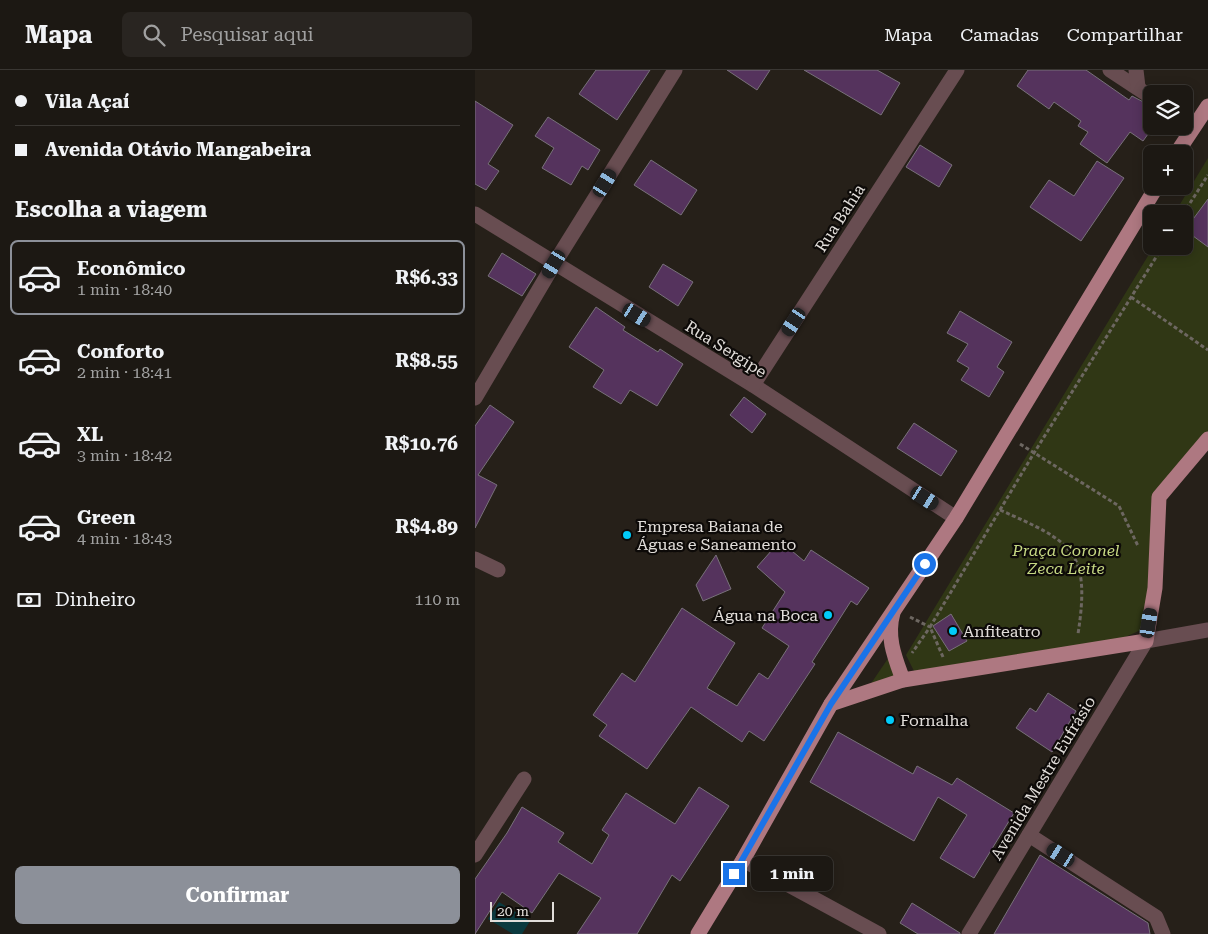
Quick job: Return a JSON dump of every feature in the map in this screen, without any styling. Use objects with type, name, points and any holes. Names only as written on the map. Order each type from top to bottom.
[{"type":"main road","points":[[1193,119],[1208,106]]},
{"type":"main road","points":[[698,934],[743,860],[831,704],[956,518],[1152,195]]},
{"type":"main road","points":[[831,704],[903,680],[1146,641],[1155,588],[1159,497],[1208,439]]},
{"type":"main road","points":[[894,609],[891,621],[891,648],[903,680]]},
{"type":"street","points":[[475,398],[554,264],[675,70]]},
{"type":"street","name":"Rua Bahia","points":[[753,385],[957,70]]},
{"type":"street","points":[[1110,70],[1143,91]]},
{"type":"street","points":[[1136,70],[1138,88]]},
{"type":"street","name":"Rua Sergipe","points":[[475,214],[753,385],[956,518]]},
{"type":"street","points":[[475,559],[498,570]]},
{"type":"street","points":[[1146,641],[1208,630]]},
{"type":"street","name":"Avenida Mestre Eufrásio","points":[[969,934],[1146,641]]},
{"type":"street","points":[[475,855],[524,779]]},
{"type":"street","points":[[1029,835],[1156,917],[1163,934]]},
{"type":"street","points":[[743,860],[879,934]]},
{"type":"path","points":[[1189,205],[1208,175]]},
{"type":"path","points":[[910,655],[1157,255]]},
{"type":"path","points":[[1131,297],[1208,350]]},
{"type":"path","points":[[1007,436],[1119,506],[1141,550]]},
{"type":"path","points":[[1000,510],[1059,539],[1072,552],[1080,569],[1083,603],[1077,641]]},
{"type":"path","points":[[894,609],[929,627],[943,658],[948,660]]},
{"type":"green space","name":"Praça Coronel Zeca Leite","points":[[1208,158],[1208,431],[1156,495],[1152,625],[1123,638],[915,673],[906,655],[1149,255],[1193,255],[1193,205],[1179,205],[1186,195],[1193,195],[1193,183]]},
{"type":"green space","points":[[891,654],[896,682],[870,685]]},
{"type":"water","points":[[499,902],[530,921],[522,934],[513,934],[488,919]]},
{"type":"building","points":[[596,70],[650,70],[617,120],[579,94]]},
{"type":"building","points":[[727,70],[770,70],[757,90]]},
{"type":"building","points":[[804,70],[877,70],[900,83],[881,115]]},
{"type":"building","points":[[1028,70],[1086,70],[1129,100],[1132,96],[1143,102],[1143,135],[1147,135],[1143,141],[1130,132],[1107,163],[1080,144],[1088,132],[1078,126],[1081,121],[1054,102],[1049,109],[1017,86]]},
{"type":"building","points":[[475,101],[513,125],[488,164],[499,171],[486,190],[475,184]]},
{"type":"building","points":[[548,117],[600,150],[588,170],[582,166],[571,185],[542,168],[554,148],[535,136]]},
{"type":"building","points":[[920,145],[952,165],[939,187],[906,167]]},
{"type":"building","points":[[651,160],[697,190],[681,215],[634,185]]},
{"type":"building","points":[[1097,161],[1124,178],[1081,241],[1030,207],[1049,180],[1074,196]]},
{"type":"building","points":[[1208,199],[1208,247],[1193,236],[1193,219]]},
{"type":"building","points":[[502,253],[536,274],[522,296],[488,276]]},
{"type":"building","points":[[663,264],[693,282],[678,306],[649,287]]},
{"type":"building","points":[[596,307],[625,327],[623,330],[658,352],[660,349],[683,364],[657,406],[630,390],[621,404],[593,387],[604,370],[569,347]]},
{"type":"building","points":[[960,311],[1012,342],[997,367],[1004,372],[989,397],[961,380],[969,368],[957,361],[968,344],[947,333]]},
{"type":"building","points":[[744,397],[766,414],[752,433],[730,415]]},
{"type":"building","points":[[490,405],[514,422],[478,475],[497,485],[475,528],[475,426]]},
{"type":"building","points":[[914,423],[957,451],[941,476],[897,448]]},
{"type":"building","points":[[780,541],[804,561],[811,550],[869,588],[857,605],[851,601],[812,662],[815,664],[764,741],[749,731],[742,742],[691,707],[647,769],[599,736],[607,725],[593,715],[622,673],[635,682],[682,608],[735,643],[707,688],[737,706],[759,673],[768,679],[789,646],[762,628],[785,592],[757,567]]},
{"type":"building","points":[[716,555],[731,589],[703,601],[696,585]]},
{"type":"building","points":[[951,614],[967,641],[949,651],[933,626]]},
{"type":"building","points":[[1048,693],[1076,711],[1052,752],[1016,728],[1030,708],[1036,712]]},
{"type":"building","points":[[838,732],[913,774],[917,766],[952,785],[957,778],[1014,813],[974,878],[940,858],[967,815],[938,797],[914,841],[810,782]]},
{"type":"building","points":[[699,787],[729,806],[680,881],[672,875],[637,934],[577,934],[601,898],[559,873],[532,913],[502,892],[475,934],[475,879],[507,833],[522,807],[564,833],[558,842],[592,864],[609,835],[602,830],[626,793],[675,824]]},
{"type":"building","points":[[1040,855],[1148,923],[1150,934],[994,934]]},
{"type":"building","points":[[912,903],[960,934],[918,934],[900,923]]},
{"type":"place","name":"Empresa Baiana de Águas e Saneamento","points":[[627,535]]},
{"type":"place","name":"Água na Boca","points":[[828,615]]},
{"type":"place","name":"Anfiteatro","points":[[953,631]]},
{"type":"place","name":"Fornalha","points":[[890,720]]},
{"type":"route","points":[[734,874],[831,704],[925,564]]}]
